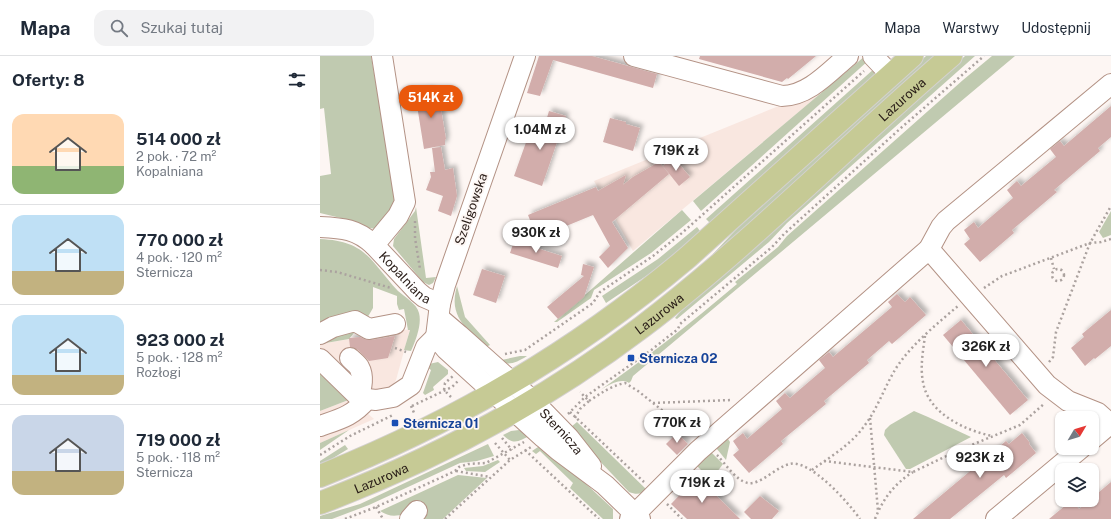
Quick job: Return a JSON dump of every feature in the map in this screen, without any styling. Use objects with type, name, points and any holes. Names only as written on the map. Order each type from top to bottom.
[{"type":"main road","name":"Lazurowa","points":[[320,476],[421,432],[503,388],[589,333],[664,278],[880,64],[912,56]]},
{"type":"main road","name":"Lazurowa","points":[[320,503],[396,472],[482,430],[524,406],[624,340],[673,302],[726,257],[952,56]]},
{"type":"street","name":"Kopalniana","points":[[374,245],[398,216],[405,202],[382,56]]},
{"type":"street","name":"Szeligowska","points":[[436,337],[439,311],[457,250],[525,56]]},
{"type":"street","points":[[634,56],[782,96],[790,96],[803,92],[848,56]]},
{"type":"street","points":[[635,517],[656,493],[701,448],[929,249],[941,226],[946,221],[1111,84]]},
{"type":"street","name":"Kopalniana","points":[[320,227],[354,231],[367,238],[418,292],[439,311]]},
{"type":"street","points":[[929,249],[1036,373],[1056,392],[1073,403],[1098,413],[1110,424],[1099,433]]},
{"type":"street","points":[[439,311],[503,388]]},
{"type":"street","points":[[320,334],[333,327],[355,321],[369,329],[396,324]]},
{"type":"street","points":[[320,359],[362,397],[376,400],[392,398],[411,385],[426,347],[436,337],[446,349],[503,388],[524,406]]},
{"type":"street","points":[[320,426],[351,414],[362,397],[360,368],[350,358]]},
{"type":"street","name":"Sternicza","points":[[524,406],[558,450],[605,485],[635,517]]},
{"type":"street","points":[[996,519],[1073,455]]},
{"type":"path","points":[[566,417],[585,397],[678,329],[680,324],[772,246],[890,138],[984,56]]},
{"type":"path","points":[[499,355],[524,350],[593,303],[600,292],[668,245],[880,64]]},
{"type":"path","points":[[1036,373],[1053,357],[1056,332],[1090,244],[1111,206]]},
{"type":"path","points":[[415,215],[418,259],[421,270]]},
{"type":"path","points":[[812,470],[852,440],[866,425],[892,374],[901,360],[925,336],[971,297],[988,284],[1002,276],[1090,244],[1111,239]]},
{"type":"path","points":[[1051,258],[1055,269],[1053,272],[1053,278],[1058,281],[1062,280],[1064,277],[1063,271],[1058,268],[1055,269]]},
{"type":"path","points":[[320,270],[337,272],[396,288]]},
{"type":"path","points":[[925,336],[922,383],[928,397],[943,415],[963,426],[992,436]]},
{"type":"path","points":[[395,348],[404,351]]},
{"type":"path","points":[[444,390],[445,383],[456,374]]},
{"type":"path","points":[[404,410],[452,387],[462,378]]},
{"type":"path","points":[[571,421],[580,409],[589,401],[610,388],[625,383],[638,391],[701,448],[711,449],[735,475],[742,480],[749,483],[756,482],[789,464],[796,463],[812,470],[852,507],[860,519]]},
{"type":"path","points":[[452,387],[456,391]]},
{"type":"path","points":[[576,389],[589,401]]},
{"type":"path","points":[[444,390],[454,400]]},
{"type":"path","points":[[875,519],[890,491],[901,480],[913,472],[1020,425],[1056,392]]},
{"type":"path","points":[[574,399],[578,403]]},
{"type":"path","points":[[652,403],[757,399]]},
{"type":"path","points":[[411,406],[416,417]]},
{"type":"path","points":[[570,412],[656,493]]},
{"type":"path","points":[[320,455],[350,436],[397,413]]},
{"type":"path","points":[[870,418],[873,468],[878,511]]},
{"type":"path","points":[[499,436],[512,450]]},
{"type":"path","points":[[345,519],[352,518],[455,471],[459,467],[468,464],[486,463],[505,454],[529,439]]},
{"type":"path","points":[[492,440],[510,460]]},
{"type":"path","points":[[445,519],[510,460],[535,444]]},
{"type":"path","points":[[525,450],[599,519]]},
{"type":"path","points":[[824,461],[913,472]]},
{"type":"path","points":[[455,471],[490,477]]},
{"type":"path","points":[[376,507],[383,519]]},
{"type":"shaded area","points":[[818,90],[820,94],[633,251],[594,181]]},
{"type":"shaded area","points":[[410,329],[396,380],[390,390],[366,391],[356,385],[320,349],[320,344]]},
{"type":"shaded area","points":[[351,399],[374,419],[320,443],[320,411]]},
{"type":"green space","points":[[320,56],[371,56],[397,204],[377,229],[369,228],[353,221],[320,213],[320,176],[331,174],[324,108],[320,109]]},
{"type":"green space","points":[[865,56],[869,60],[701,211],[693,201]]},
{"type":"green space","points":[[926,56],[934,56],[911,79],[714,256],[713,254],[760,204]]},
{"type":"green space","points":[[965,56],[975,56],[787,223],[769,242],[677,319],[675,318],[688,303]]},
{"type":"green space","points":[[992,56],[1015,56],[633,376],[629,383],[625,381],[615,382],[592,396],[666,342],[737,284],[735,282],[778,247],[787,236]]},
{"type":"green space","points":[[875,68],[880,73],[710,223],[706,219]]},
{"type":"green space","points":[[416,207],[426,278],[436,277],[433,283],[429,285],[423,282],[393,246],[394,239],[415,211]]},
{"type":"green space","points":[[682,210],[691,220],[651,253],[594,290],[591,298],[557,322],[554,322],[650,238]]},
{"type":"green space","points":[[1111,211],[1111,235],[1103,238],[1099,232]]},
{"type":"green space","points":[[697,227],[700,231],[699,235],[661,266],[606,303],[602,296],[658,259]]},
{"type":"green space","points":[[320,239],[336,241],[358,248],[366,254],[398,291],[416,307],[419,313],[420,322],[417,337],[411,351],[404,350],[410,330],[408,330],[404,309],[399,310],[397,296],[373,287],[373,308],[366,320],[357,313],[320,322]]},
{"type":"green space","points":[[457,286],[465,317],[490,345],[486,347],[461,321],[455,306]]},
{"type":"green space","points":[[358,328],[349,339],[320,344],[320,340]]},
{"type":"green space","points":[[527,356],[512,363],[497,361]]},
{"type":"green space","points":[[438,362],[448,370],[448,374],[433,387],[434,390],[425,395],[423,393],[431,370],[428,368],[429,364]]},
{"type":"green space","points":[[320,366],[351,399],[320,411]]},
{"type":"green space","points":[[914,411],[971,437],[910,469],[906,469],[884,435],[885,430],[890,425]]},
{"type":"green space","points":[[577,422],[648,491],[638,494],[629,492],[594,455],[571,427]]},
{"type":"green space","points":[[349,430],[320,450],[320,443]]},
{"type":"green space","points":[[519,430],[531,435],[520,441],[514,441],[503,435],[511,431]]},
{"type":"green space","points":[[724,433],[730,442],[726,460],[712,443]]},
{"type":"green space","points":[[488,444],[494,456],[477,461],[460,463],[369,505],[332,519],[320,519],[320,516],[360,504]]},
{"type":"green space","points":[[345,445],[348,449],[320,466],[320,461]]},
{"type":"green space","points":[[541,445],[613,509],[613,519],[603,519],[570,488],[573,483],[540,451],[536,454],[532,451]]},
{"type":"green space","points":[[710,453],[712,453],[723,464],[711,480],[697,466]]},
{"type":"green space","points":[[498,460],[500,462],[485,472],[466,471],[464,468],[483,466]]},
{"type":"green space","points":[[458,475],[487,478],[443,519],[421,519],[415,508],[397,516],[389,515],[380,511]]},
{"type":"building","points":[[539,56],[592,56],[657,74],[653,88],[553,60],[540,96],[527,93]]},
{"type":"building","points":[[700,56],[816,56],[788,79],[787,78],[782,82],[699,59]]},
{"type":"building","points":[[430,90],[439,97],[446,139],[445,145],[424,149],[415,93]]},
{"type":"building","points":[[1111,106],[1111,137],[1098,148],[1100,151],[1054,190],[1057,192],[1012,230],[1014,233],[980,262],[964,244],[970,239],[964,230],[974,222],[978,228],[1013,198],[1007,190],[1017,181],[1021,186],[1056,157],[1050,149],[1060,141],[1064,146]]},
{"type":"building","points":[[549,111],[566,116],[542,186],[514,176],[529,134],[541,138]]},
{"type":"building","points":[[610,118],[626,122],[626,124],[640,128],[633,151],[603,142]]},
{"type":"building","points":[[441,147],[445,170],[453,168],[457,196],[451,216],[438,211],[443,196],[426,190],[431,177],[430,172],[435,172],[432,148]]},
{"type":"building","points":[[673,157],[690,177],[679,186],[663,166]]},
{"type":"building","points":[[659,162],[669,174],[612,222],[628,248],[608,268],[599,257],[610,246],[593,215],[537,238],[528,215],[596,187],[598,191],[626,175],[623,185],[633,177]]},
{"type":"building","points":[[514,241],[562,256],[558,268],[510,253]]},
{"type":"building","points":[[583,264],[594,267],[584,297],[558,319],[547,307],[584,276],[581,275]]},
{"type":"building","points":[[482,269],[505,276],[496,303],[473,295]]},
{"type":"building","points":[[897,294],[905,302],[910,297],[926,315],[892,344],[889,341],[867,360],[869,363],[824,401],[826,404],[781,441],[783,444],[749,473],[733,455],[739,450],[733,441],[743,433],[747,439],[782,409],[776,401],[785,393],[790,398],[825,368],[819,360],[829,352],[833,357],[892,307],[888,302]]},
{"type":"building","points":[[1111,310],[1111,346],[1085,366],[1071,348],[1084,337],[1082,334]]},
{"type":"building","points":[[961,320],[1028,400],[1010,415],[943,335]]},
{"type":"building","points":[[395,336],[388,358],[369,361],[358,350],[350,347],[349,338],[360,337],[371,340]]},
{"type":"building","points":[[677,433],[688,444],[677,455],[666,444]]},
{"type":"building","points":[[1022,433],[1036,453],[1006,478],[1004,475],[950,519],[913,519],[1006,441],[1009,444]]},
{"type":"building","points":[[697,477],[740,519],[687,519],[671,504]]},
{"type":"building","points":[[1111,482],[1111,519],[1049,519],[1064,507],[1077,507],[1079,509],[1081,507],[1099,507],[1099,492]]},
{"type":"building","points":[[760,496],[779,511],[772,519],[751,519],[744,512]]},
{"type":"place","name":"Sternicza 02","points":[[631,358]]},
{"type":"place","name":"Sternicza 01","points":[[395,423]]}]
